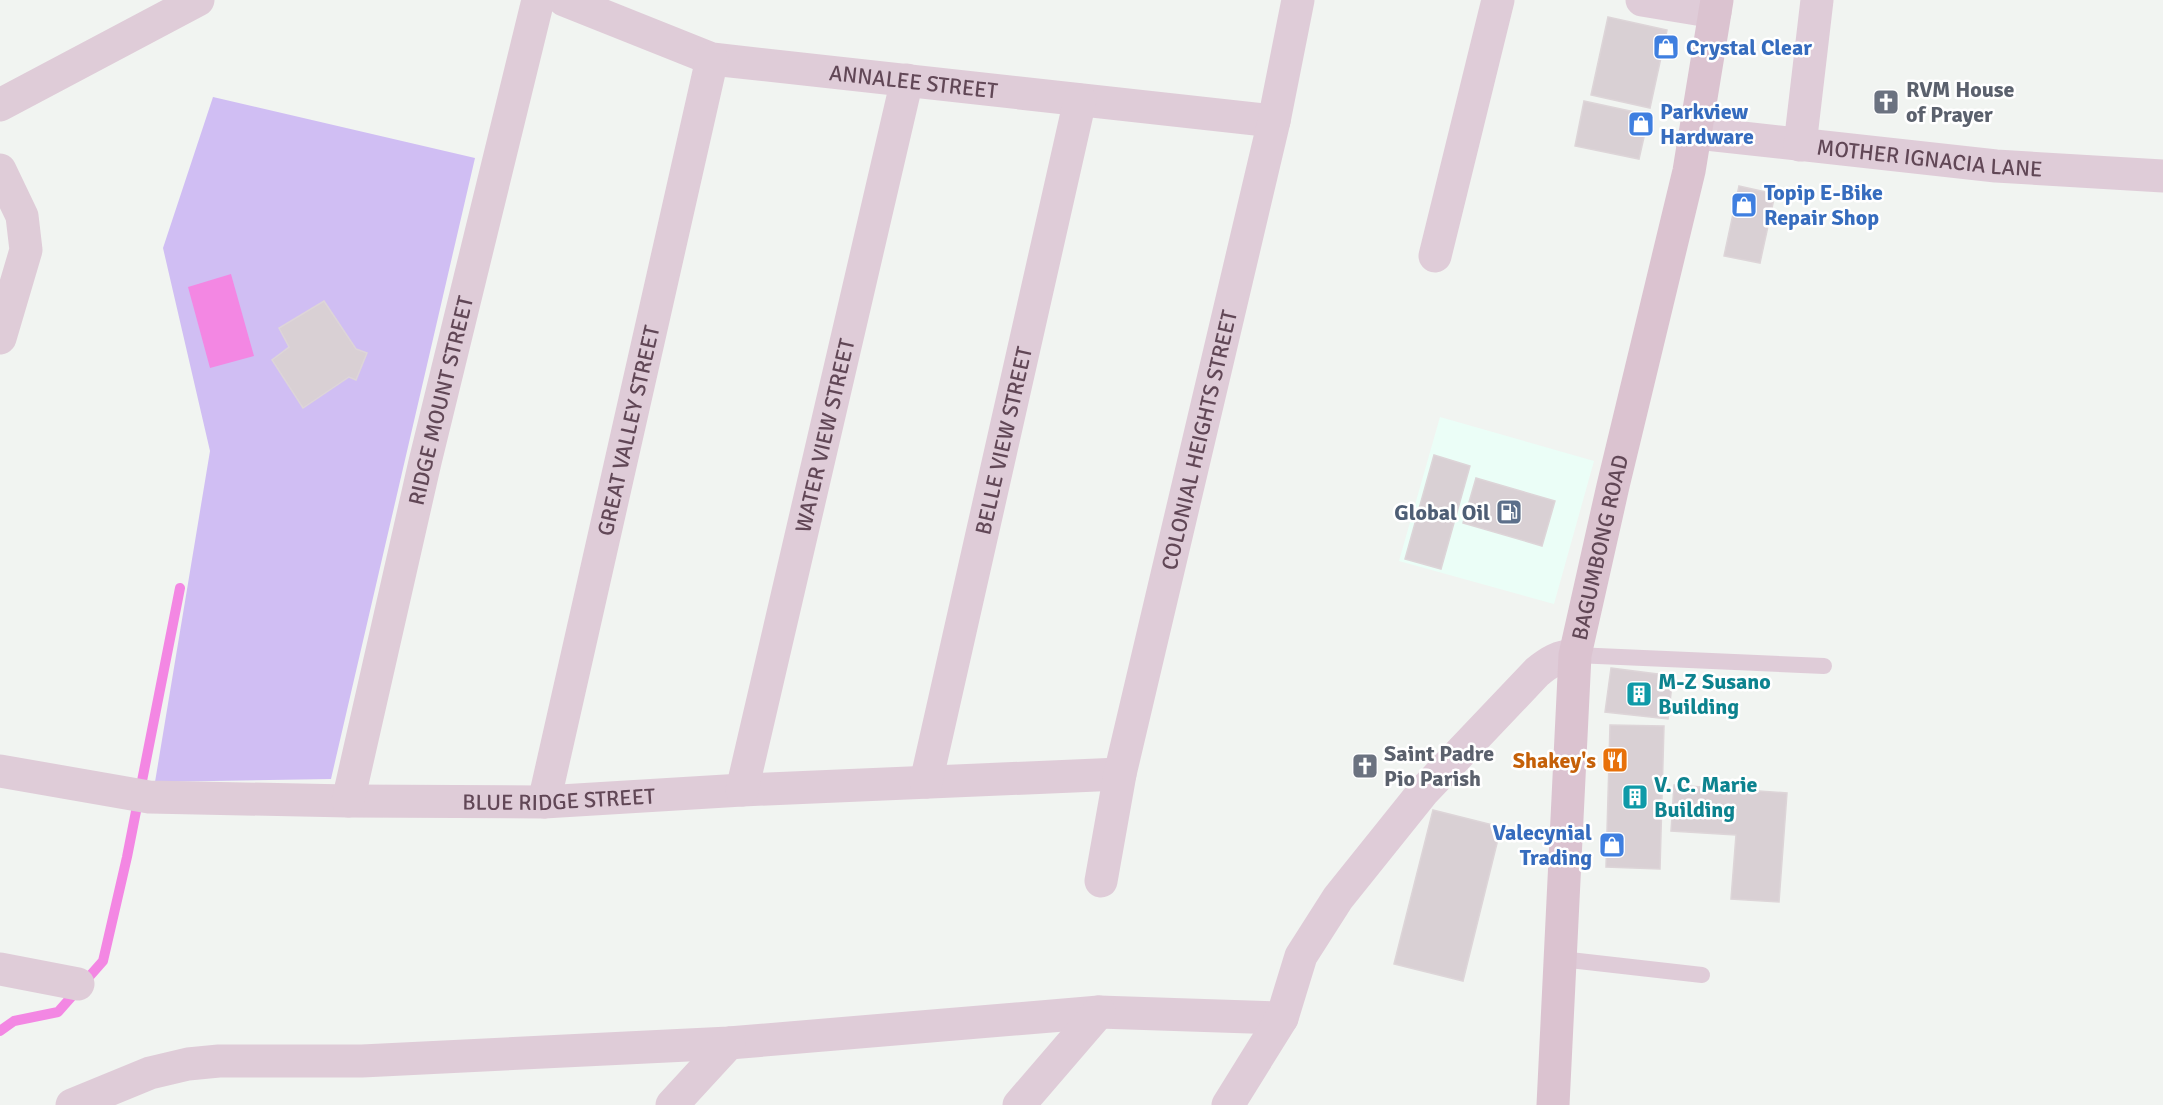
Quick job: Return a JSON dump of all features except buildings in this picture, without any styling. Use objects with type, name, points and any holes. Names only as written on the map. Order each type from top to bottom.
[{"type":"main road","name":"BAGUMBONG ROAD","points":[[1553,1105],[1575,656],[1613,486],[1687,182],[1716,6]]},
{"type":"street","points":[[0,105],[198,0]]},
{"type":"street","name":"RIDGE MOUNT STREET","points":[[348,801],[425,462],[538,0]]},
{"type":"street","name":"ANNALEE STREET","points":[[564,0],[712,59],[1274,121]]},
{"type":"street","name":"COLONIAL HEIGHTS STREET","points":[[1101,881],[1120,774],[1274,121],[1298,0]]},
{"type":"street","points":[[1435,256],[1498,0]]},
{"type":"street","points":[[1642,0],[1716,6]]},
{"type":"street","points":[[1800,145],[1817,0]]},
{"type":"street","name":"GREAT VALLEY STREET","points":[[544,802],[712,59]]},
{"type":"street","name":"WATER VIEW STREET","points":[[742,790],[907,80]]},
{"type":"street","name":"BELLE VIEW STREET","points":[[926,782],[1080,100]]},
{"type":"street","name":"MOTHER IGNACIA LANE","points":[[1696,133],[1996,166],[2163,176]]},
{"type":"street","points":[[0,170],[22,216],[26,250],[0,338]]},
{"type":"street","points":[[1228,1105],[1281,1018],[1301,957],[1338,898],[1423,792],[1536,672],[1563,656],[1575,656]]},
{"type":"street","name":"BLUE RIDGE STREET","points":[[0,771],[149,797],[544,802],[742,790],[1120,774]]},
{"type":"street","points":[[0,969],[78,984]]},
{"type":"street","points":[[72,1105],[150,1073],[188,1064],[219,1061],[362,1061],[729,1043],[1099,1012],[1281,1018]]},
{"type":"street","points":[[1018,1105],[1099,1012]]},
{"type":"street","points":[[672,1105],[729,1043]]},
{"type":"lane","points":[[1575,656],[1824,666]]},
{"type":"lane","points":[[1562,958],[1702,975]]},
{"type":"shaded area","points":[[213,97],[475,158],[331,779],[155,782],[210,451],[163,248]]},
{"type":"shaded area","points":[[231,274],[254,356],[210,368],[188,287]]},
{"type":"shaded area","points":[[1440,417],[1594,461],[1554,604],[1399,561]]},
{"type":"waterway","points":[[0,1031],[14,1021],[58,1012],[103,961],[127,857],[180,588]]},
{"type":"place","name":"Crystal Clear","points":[[1666,47]]},
{"type":"place","name":"RVM House of Prayer","points":[[1886,102]]},
{"type":"place","name":"Parkview Hardware","points":[[1641,124]]},
{"type":"place","name":"Topip E-Bike Repair Shop","points":[[1744,205]]},
{"type":"place","name":"Global Oil","points":[[1509,512]]},
{"type":"place","name":"M-Z Susano Building","points":[[1639,694]]},
{"type":"place","name":"Shakey's","points":[[1615,760]]},
{"type":"place","name":"Saint Padre Pio Parish","points":[[1365,766]]},
{"type":"place","name":"V. C. Marie Building","points":[[1635,797]]},
{"type":"place","name":"Valecynial Trading","points":[[1612,845]]}]
